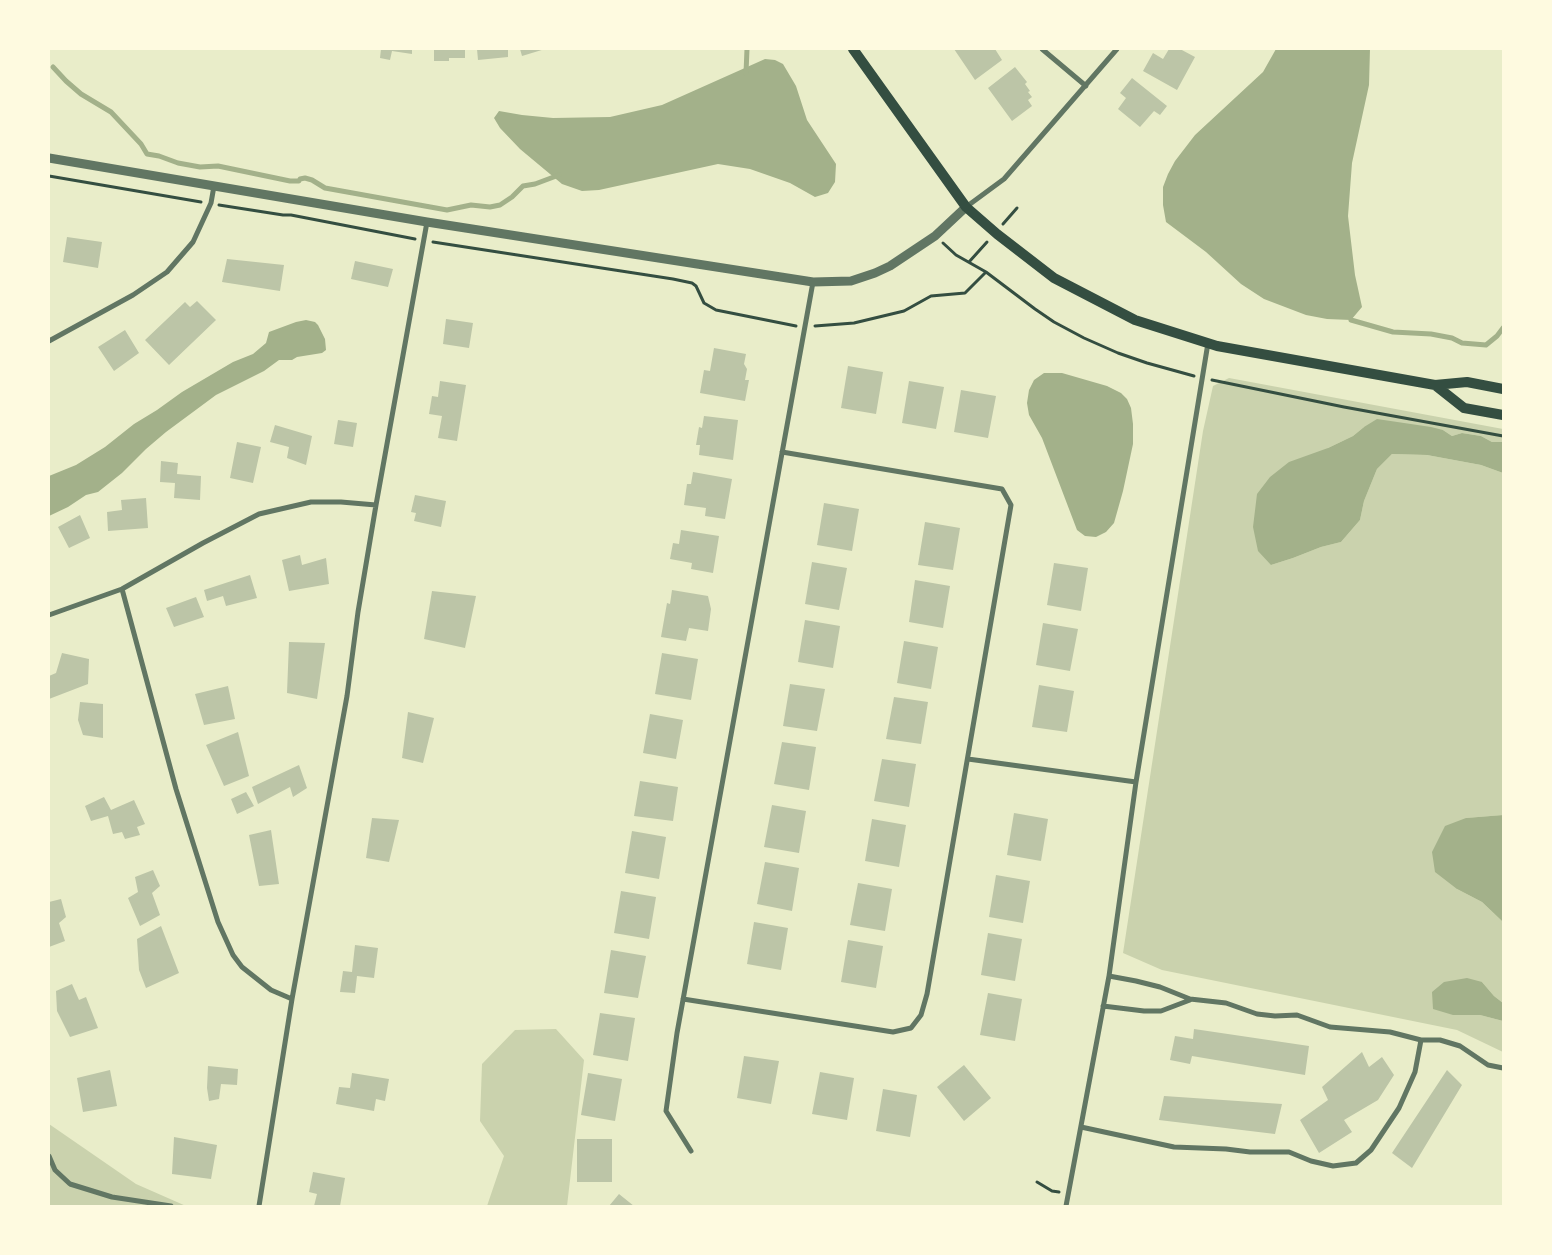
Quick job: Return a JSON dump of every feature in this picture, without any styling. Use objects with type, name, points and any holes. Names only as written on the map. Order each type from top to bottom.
[{"type":"main road","points":[[853,49],[966,206],[997,234],[1054,278],[1135,320],[1208,343],[1435,385],[1467,382],[1503,389]]},
{"type":"main road","points":[[1435,385],[1464,408],[1503,415]]},
{"type":"street","points":[[1042,49],[1086,86]]},
{"type":"street","points":[[49,158],[427,222],[812,282],[851,281],[890,266],[935,236],[966,206],[1004,179],[1117,49]]},
{"type":"street","points":[[49,342],[125,299],[167,272],[193,242],[211,203],[214,186]]},
{"type":"street","points":[[259,1206],[292,999],[346,696],[376,505],[427,222]]},
{"type":"street","points":[[691,1151],[666,1111],[683,999],[806,326],[812,282]]},
{"type":"street","points":[[1066,1206],[1108,976],[1136,782],[1208,343]]},
{"type":"street","points":[[683,999],[893,1032],[911,1028],[921,1015],[927,994],[1011,505],[1002,489],[782,452]]},
{"type":"street","points":[[49,615],[122,589],[259,514],[311,502],[376,505]]},
{"type":"street","points":[[122,589],[176,789],[218,922],[233,955],[242,967],[271,990],[292,999]]},
{"type":"street","points":[[968,759],[1136,782]]},
{"type":"street","points":[[1108,976],[1152,985],[1190,999],[1226,1003],[1257,1014],[1275,1016],[1297,1015],[1330,1027],[1390,1032],[1420,1040],[1440,1040],[1460,1046],[1488,1065],[1503,1068]]},
{"type":"street","points":[[1103,1006],[1161,1011],[1190,999]]},
{"type":"street","points":[[1081,1127],[1174,1147],[1250,1152],[1289,1152],[1311,1161],[1333,1166],[1356,1164],[1370,1150],[1399,1108],[1416,1072],[1420,1040]]},
{"type":"street","points":[[49,1156],[56,1170],[70,1184],[112,1198],[171,1206]]},
{"type":"path","points":[[49,176],[160,194],[188,201],[291,215],[423,241],[673,279],[692,283],[696,286],[704,303],[716,310],[792,326],[854,324],[904,311],[931,296],[965,293],[986,272]]},
{"type":"path","points":[[956,255],[986,272],[1054,322],[1118,353],[1147,363],[1201,378],[1344,407],[1503,436]]},
{"type":"path","points":[[1037,1182],[1052,1191],[1068,1194]]},
{"type":"shaded area","points":[[1276,49],[1370,49],[1369,85],[1352,163],[1348,216],[1355,275],[1362,307],[1351,320],[1327,319],[1306,315],[1264,299],[1241,284],[1206,252],[1166,222],[1163,205],[1163,187],[1175,161],[1195,135],[1263,72]]},
{"type":"shaded area","points":[[765,59],[775,60],[783,64],[796,86],[807,120],[836,164],[835,182],[828,193],[815,197],[790,183],[750,169],[718,164],[599,190],[582,191],[562,184],[520,149],[500,128],[494,118],[499,111],[553,118],[610,117],[662,105]]},
{"type":"shaded area","points":[[306,320],[315,322],[318,325],[325,339],[326,350],[322,353],[297,357],[292,360],[279,360],[264,371],[216,395],[166,432],[122,473],[98,492],[86,495],[68,507],[49,516],[49,476],[76,465],[105,447],[134,424],[182,392],[233,362],[253,354],[266,343],[269,332]]},
{"type":"shaded area","points":[[1044,373],[1062,373],[1107,386],[1121,393],[1127,399],[1131,408],[1133,444],[1123,491],[1114,523],[1106,532],[1096,537],[1085,536],[1077,530],[1042,438],[1029,415],[1027,403],[1029,390],[1034,380]]},
{"type":"shaded area","points":[[1229,378],[1503,429],[1503,442],[1492,442],[1481,436],[1462,433],[1452,436],[1443,430],[1364,427],[1353,436],[1328,448],[1271,565],[1341,542],[1360,520],[1364,501],[1377,469],[1392,454],[1427,455],[1481,465],[1503,473],[1503,815],[1466,818],[1457,889],[1482,902],[1503,922],[1503,1003],[1482,982],[1453,1015],[1480,1015],[1503,1021],[1503,1052],[1457,1030],[1162,970],[1123,953],[1203,431],[1213,386]]},
{"type":"shaded area","points":[[1377,419],[1431,427],[1443,430],[1452,436],[1462,433],[1481,436],[1492,442],[1503,442],[1503,473],[1481,465],[1427,455],[1392,454],[1377,469],[1364,501],[1360,520],[1341,542],[1271,565],[1258,551],[1253,527],[1257,494],[1270,477],[1289,462],[1328,448],[1353,436]]},
{"type":"shaded area","points":[[1503,815],[1503,922],[1482,902],[1457,889],[1435,872],[1432,852],[1445,826],[1466,818]]},
{"type":"shaded area","points":[[1467,978],[1482,982],[1503,1003],[1503,1021],[1480,1015],[1453,1015],[1433,1009],[1432,992],[1444,982]]},
{"type":"shaded area","points":[[556,1029],[584,1060],[567,1206],[487,1206],[504,1156],[480,1121],[482,1064],[515,1030]]},
{"type":"shaded area","points":[[49,1124],[136,1184],[186,1206],[49,1206]]},
{"type":"building","points":[[381,49],[412,49],[412,54],[392,51],[390,60],[380,58]]},
{"type":"building","points":[[434,49],[465,49],[465,58],[449,58],[449,61],[434,61]]},
{"type":"building","points":[[477,49],[508,49],[508,57],[478,60]]},
{"type":"building","points":[[520,49],[545,49],[522,56]]},
{"type":"building","points":[[954,49],[995,49],[1002,60],[975,80]]},
{"type":"building","points":[[1169,49],[1180,49],[1195,57],[1177,90],[1143,71],[1153,53],[1163,59]]},
{"type":"building","points":[[1015,67],[1027,82],[1025,84],[1032,97],[1028,100],[1032,106],[1012,121],[988,88]]},
{"type":"building","points":[[1132,78],[1167,106],[1160,115],[1154,111],[1140,127],[1118,109],[1126,98],[1120,93]]},
{"type":"building","points":[[67,237],[102,242],[98,268],[63,262]]},
{"type":"building","points":[[227,259],[284,265],[280,291],[222,282]]},
{"type":"building","points":[[355,261],[393,269],[388,287],[351,279]]},
{"type":"building","points":[[197,301],[216,320],[169,365],[145,340],[185,302],[190,307]]},
{"type":"building","points":[[446,319],[473,323],[469,348],[443,344]]},
{"type":"building","points":[[125,330],[139,353],[114,371],[98,347]]},
{"type":"building","points":[[714,348],[746,354],[744,364],[747,369],[745,380],[749,380],[745,401],[700,393],[704,370],[710,371]]},
{"type":"building","points":[[848,366],[883,372],[876,414],[841,408]]},
{"type":"building","points":[[440,381],[466,385],[457,441],[438,438],[442,416],[429,414],[432,396],[438,397]]},
{"type":"building","points":[[909,381],[944,387],[936,429],[902,423]]},
{"type":"building","points":[[961,390],[996,396],[988,438],[954,432]]},
{"type":"building","points":[[704,416],[738,420],[733,460],[699,455],[700,445],[696,445],[699,427],[702,428]]},
{"type":"building","points":[[338,420],[357,423],[353,447],[334,444]]},
{"type":"building","points":[[275,425],[312,436],[306,465],[287,458],[289,447],[270,442]]},
{"type":"building","points":[[237,442],[261,447],[253,483],[230,478]]},
{"type":"building","points":[[161,461],[178,463],[177,474],[201,476],[200,500],[174,498],[175,483],[160,482]]},
{"type":"building","points":[[693,472],[732,479],[725,519],[705,516],[706,508],[684,505],[687,484],[691,484]]},
{"type":"building","points":[[415,495],[446,501],[441,527],[414,521],[416,513],[411,512]]},
{"type":"building","points":[[146,498],[148,528],[108,531],[107,512],[122,510],[121,500]]},
{"type":"building","points":[[824,503],[859,509],[852,551],[817,545]]},
{"type":"building","points":[[80,515],[90,538],[69,548],[58,527]]},
{"type":"building","points":[[925,522],[960,528],[953,570],[918,565]]},
{"type":"building","points":[[681,530],[719,536],[713,573],[691,569],[692,563],[670,559],[673,543],[679,544]]},
{"type":"building","points":[[300,555],[302,565],[326,558],[329,584],[289,591],[282,560]]},
{"type":"building","points":[[812,562],[847,568],[839,610],[805,604]]},
{"type":"building","points":[[1054,563],[1088,568],[1081,611],[1047,605]]},
{"type":"building","points":[[250,575],[257,598],[226,606],[223,596],[207,601],[204,590]]},
{"type":"building","points":[[915,580],[950,586],[943,628],[909,622]]},
{"type":"building","points":[[672,590],[708,596],[711,609],[708,631],[689,628],[686,641],[661,637],[667,603],[670,604]]},
{"type":"building","points":[[432,591],[476,596],[465,648],[424,639]]},
{"type":"building","points":[[196,597],[204,617],[174,627],[166,608]]},
{"type":"building","points":[[805,620],[840,626],[833,668],[798,662]]},
{"type":"building","points":[[1043,623],[1078,629],[1070,671],[1036,665]]},
{"type":"building","points":[[904,641],[938,647],[931,689],[897,683]]},
{"type":"building","points":[[289,642],[325,643],[317,699],[287,693]]},
{"type":"building","points":[[62,653],[89,659],[88,684],[49,699],[49,676],[56,673]]},
{"type":"building","points":[[662,653],[698,659],[691,700],[655,694]]},
{"type":"building","points":[[790,684],[825,689],[817,731],[783,726]]},
{"type":"building","points":[[1039,685],[1074,691],[1067,732],[1032,727]]},
{"type":"building","points":[[228,686],[235,719],[204,725],[195,694]]},
{"type":"building","points":[[894,697],[928,702],[921,744],[886,739]]},
{"type":"building","points":[[80,702],[103,704],[103,738],[83,735],[78,720]]},
{"type":"building","points":[[408,712],[434,718],[423,763],[402,758]]},
{"type":"building","points":[[650,714],[683,720],[676,759],[643,753]]},
{"type":"building","points":[[238,732],[249,776],[224,786],[206,745]]},
{"type":"building","points":[[782,742],[816,747],[809,790],[774,784]]},
{"type":"building","points":[[882,759],[916,764],[909,807],[874,801]]},
{"type":"building","points":[[299,765],[307,788],[293,797],[290,787],[258,804],[252,787]]},
{"type":"building","points":[[640,781],[678,787],[673,821],[634,816]]},
{"type":"building","points":[[246,792],[254,806],[237,814],[231,799]]},
{"type":"building","points":[[104,797],[111,810],[134,800],[145,824],[137,827],[140,835],[125,839],[122,832],[113,834],[108,816],[91,821],[85,806]]},
{"type":"building","points":[[772,805],[806,811],[799,853],[764,847]]},
{"type":"building","points":[[1014,813],[1048,819],[1041,861],[1007,855]]},
{"type":"building","points":[[372,818],[399,820],[389,862],[366,858]]},
{"type":"building","points":[[872,819],[906,825],[899,867],[865,861]]},
{"type":"building","points":[[271,830],[279,884],[259,886],[249,835]]},
{"type":"building","points":[[632,831],[666,837],[659,879],[625,873]]},
{"type":"building","points":[[765,862],[799,868],[792,911],[757,904]]},
{"type":"building","points":[[153,870],[160,886],[152,893],[160,915],[140,926],[128,898],[138,892],[135,877]]},
{"type":"building","points":[[996,875],[1030,881],[1023,923],[989,917]]},
{"type":"building","points":[[858,883],[892,889],[885,931],[850,925]]},
{"type":"building","points":[[621,891],[656,897],[649,939],[614,933]]},
{"type":"building","points":[[61,899],[66,917],[59,923],[65,941],[49,947],[49,902]]},
{"type":"building","points":[[754,922],[788,928],[781,970],[747,964]]},
{"type":"building","points":[[161,926],[179,973],[146,988],[139,970],[137,939]]},
{"type":"building","points":[[988,933],[1022,939],[1015,981],[981,975]]},
{"type":"building","points":[[848,940],[883,946],[876,988],[841,982]]},
{"type":"building","points":[[355,945],[378,948],[374,978],[357,976],[355,993],[340,992],[343,971],[352,972]]},
{"type":"building","points":[[611,950],[646,956],[638,998],[604,993]]},
{"type":"building","points":[[72,984],[79,1000],[86,997],[98,1028],[70,1037],[57,1011],[56,991]]},
{"type":"building","points":[[988,993],[1022,999],[1015,1041],[980,1035]]},
{"type":"building","points":[[600,1013],[635,1018],[628,1061],[593,1055]]},
{"type":"building","points":[[1194,1029],[1309,1046],[1305,1075],[1192,1056],[1190,1064],[1170,1060],[1175,1036],[1193,1039]]},
{"type":"building","points":[[1362,1052],[1369,1067],[1382,1057],[1394,1075],[1378,1100],[1344,1120],[1352,1132],[1319,1153],[1300,1120],[1328,1100],[1322,1087]]},
{"type":"building","points":[[744,1056],[779,1061],[771,1104],[737,1098]]},
{"type":"building","points":[[964,1065],[991,1098],[964,1121],[937,1087]]},
{"type":"building","points":[[208,1066],[238,1069],[237,1085],[221,1084],[219,1099],[209,1101],[207,1088]]},
{"type":"building","points":[[110,1070],[117,1106],[83,1112],[77,1078]]},
{"type":"building","points":[[1447,1070],[1462,1085],[1412,1168],[1392,1153]]},
{"type":"building","points":[[820,1072],[854,1078],[847,1120],[812,1114]]},
{"type":"building","points":[[352,1073],[389,1079],[385,1101],[376,1099],[374,1111],[336,1104],[339,1087],[350,1088]]},
{"type":"building","points":[[588,1073],[622,1079],[615,1121],[581,1115]]},
{"type":"building","points":[[883,1089],[917,1095],[910,1137],[876,1131]]},
{"type":"building","points":[[1164,1096],[1282,1104],[1275,1134],[1159,1120]]},
{"type":"building","points":[[174,1137],[217,1145],[211,1179],[172,1174]]},
{"type":"building","points":[[577,1139],[612,1139],[612,1182],[577,1182]]},
{"type":"building","points":[[313,1172],[345,1178],[340,1206],[314,1206],[317,1194],[309,1192]]},
{"type":"building","points":[[619,1194],[634,1206],[609,1206]]},
{"type":"waterway","points":[[746,73],[747,49]]},
{"type":"waterway","points":[[53,67],[81,94],[111,112],[141,144],[147,154],[178,163],[200,167],[218,166],[290,181],[299,181],[305,178],[325,188],[447,210],[471,205],[490,207],[500,205],[523,186],[535,184],[559,175]]},
{"type":"waterway","points":[[1351,320],[1393,332],[1431,334],[1452,338],[1462,343],[1486,345],[1503,328]]}]
